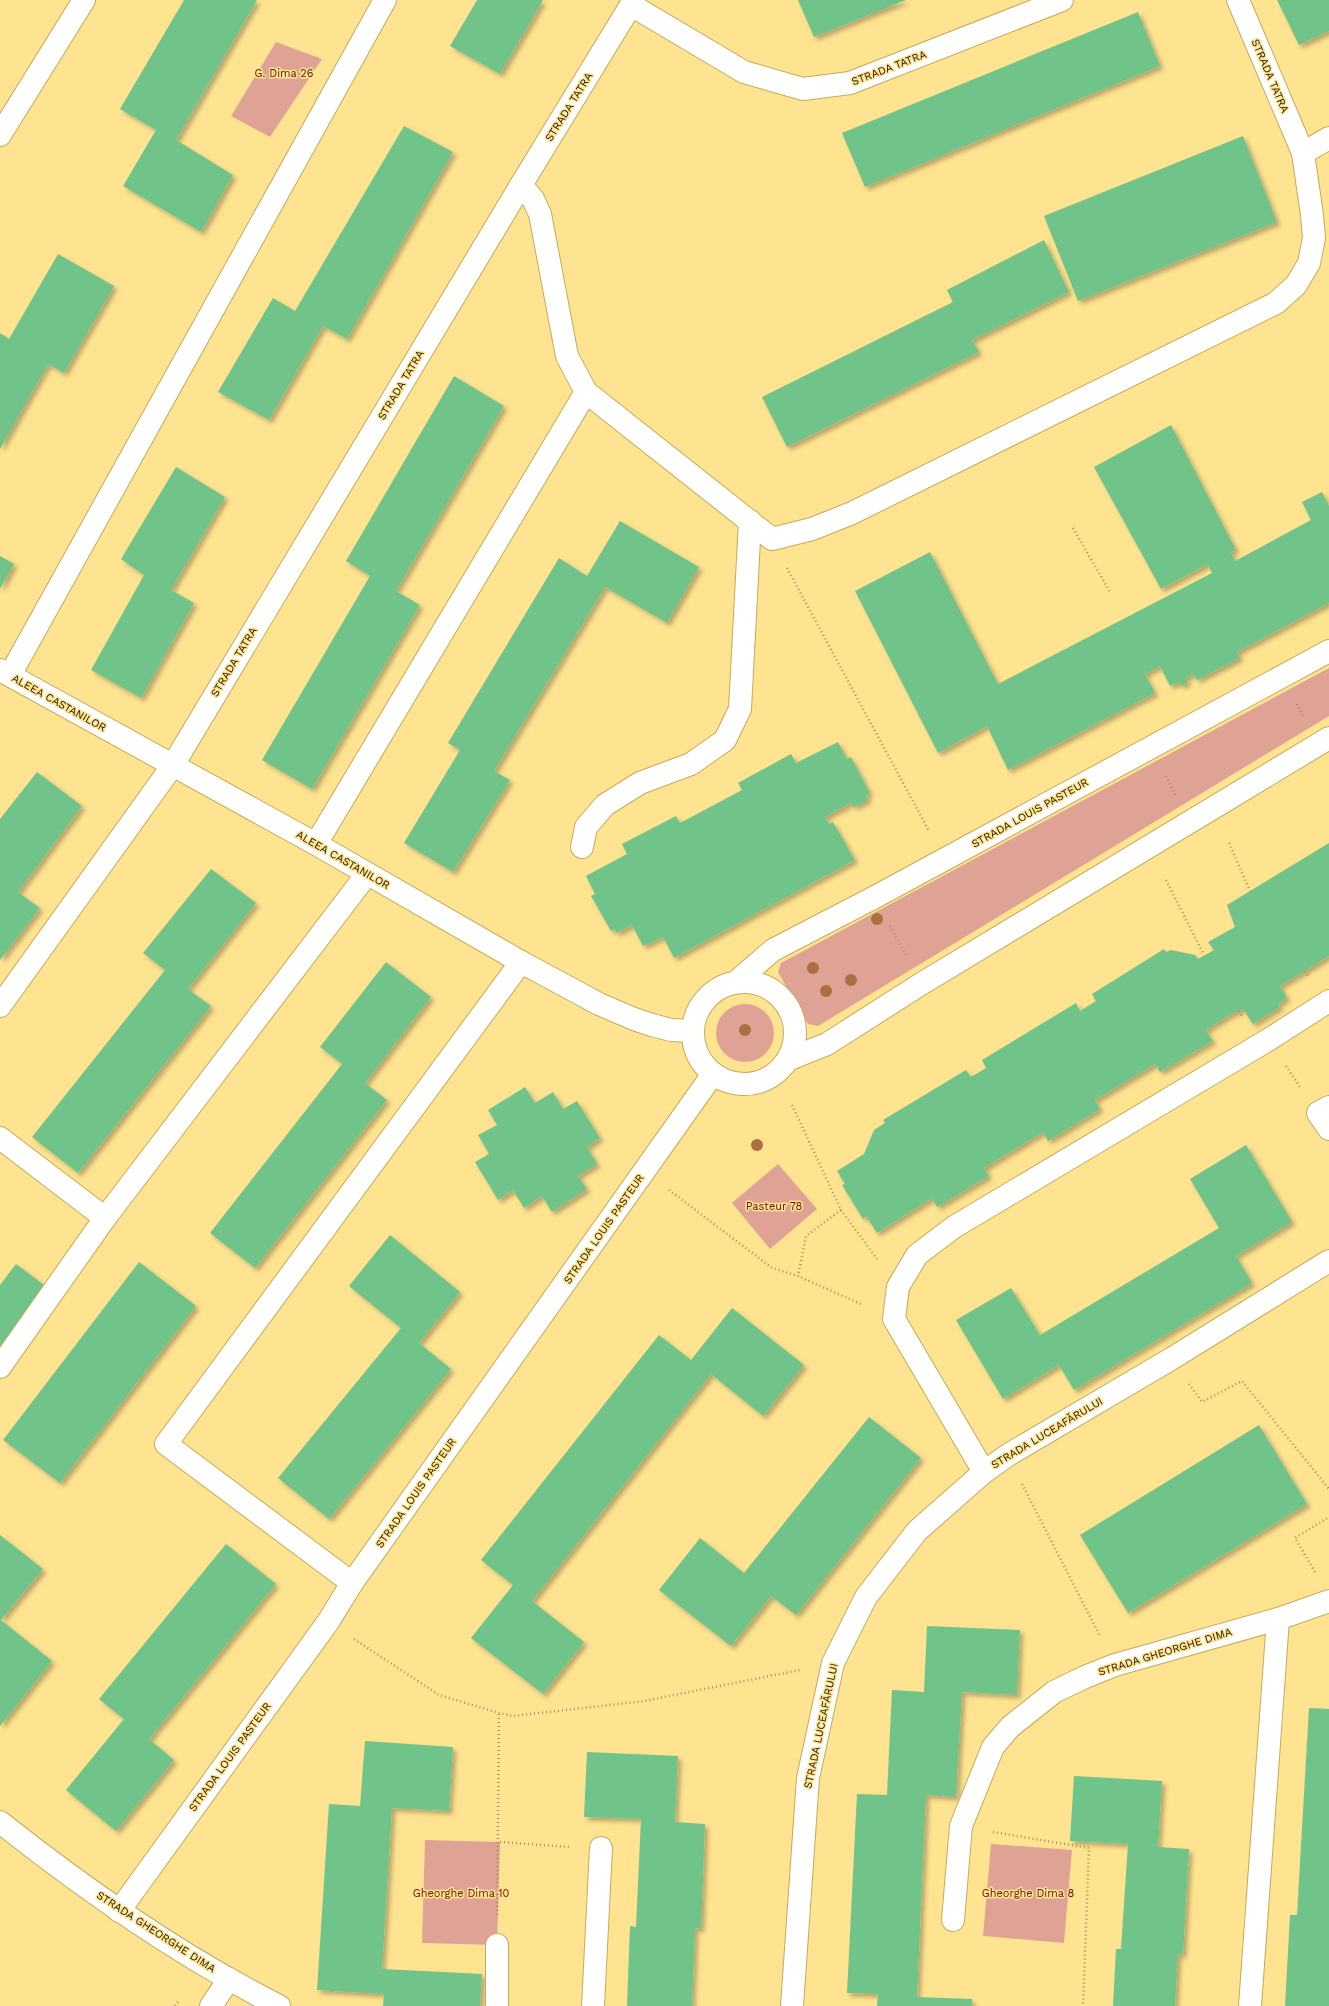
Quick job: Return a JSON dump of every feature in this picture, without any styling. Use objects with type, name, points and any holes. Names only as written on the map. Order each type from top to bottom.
[{"type":"street","points":[[0,135],[84,0]]},
{"type":"street","points":[[5,672],[385,0]]},
{"type":"street","name":"STRADA TATRA","points":[[0,1006],[173,765],[521,185],[633,3],[744,72],[803,89],[850,83],[1062,0]]},
{"type":"street","name":"STRADA TATRA","points":[[772,539],[812,529],[859,509],[1276,303],[1296,284],[1308,263],[1314,238],[1303,153],[1238,0]]},
{"type":"street","points":[[1303,153],[1329,138]]},
{"type":"street","points":[[521,185],[533,199],[540,214],[567,356],[586,392],[772,539]]},
{"type":"street","points":[[316,844],[586,392]]},
{"type":"street","points":[[582,847],[586,827],[605,805],[640,783],[691,764],[725,740],[740,709],[750,521]]},
{"type":"street","name":"STRADA LOUIS PASTEUR","points":[[736,982],[758,984],[772,990],[783,1000],[792,1013],[795,1028],[794,1044],[787,1060],[777,1072],[762,1081],[751,1083],[728,1082],[712,1074],[701,1062],[694,1048],[692,1030],[695,1014],[703,1002],[714,991],[736,982],[773,950],[875,897],[1329,651]]},
{"type":"street","name":"ALEEA CASTANILOR","points":[[5,672],[316,844],[521,962],[599,1004],[634,1019],[671,1030],[692,1030]]},
{"type":"street","name":"STRADA LOUIS PASTEUR","points":[[787,1060],[827,1044],[921,984],[1323,741]]},
{"type":"street","points":[[0,1367],[105,1218],[367,874]]},
{"type":"street","points":[[352,1583],[166,1444],[521,962]]},
{"type":"street","points":[[984,1472],[894,1319],[898,1287],[916,1254],[954,1227],[1268,1040],[1329,1001]]},
{"type":"street","name":"STRADA LOUIS PASTEUR","points":[[119,1910],[328,1622],[352,1583],[645,1172],[712,1074]]},
{"type":"street","points":[[0,1138],[105,1218]]},
{"type":"street","name":"STRADA LUCEAFĂRULUI","points":[[792,2006],[808,1778],[833,1663],[866,1598],[917,1531],[984,1472],[1008,1455],[1171,1359],[1329,1261]]},
{"type":"street","name":"STRADA GHEORGHE DIMA","points":[[953,1920],[961,1826],[993,1747],[1010,1727],[1054,1692],[1115,1665],[1278,1619],[1329,1601]]},
{"type":"street","points":[[1250,2006],[1278,1619]]},
{"type":"street","name":"STRADA GHEORGHE DIMA","points":[[0,1822],[119,1910],[229,1979],[279,2006]]},
{"type":"street","points":[[593,2006],[601,1848]]},
{"type":"street","points":[[497,1945],[497,2006]]},
{"type":"street","points":[[211,2006],[229,1979]]},
{"type":"path","points":[[1073,528],[1110,592]]},
{"type":"path","points":[[772,539],[933,836]]},
{"type":"path","points":[[1283,676],[1323,741]]},
{"type":"path","points":[[1152,747],[1188,822]]},
{"type":"path","points":[[1229,843],[1250,891]]},
{"type":"path","points":[[1166,880],[1204,955]]},
{"type":"path","points":[[875,897],[921,984]]},
{"type":"path","points":[[1238,1011],[1244,1020]]},
{"type":"path","points":[[1268,1040],[1325,1117]]},
{"type":"path","points":[[792,1105],[842,1210],[898,1287]]},
{"type":"path","points":[[645,1172],[772,1268],[798,1276],[894,1319]]},
{"type":"path","points":[[798,1276],[806,1236],[842,1210]]},
{"type":"path","points":[[1171,1359],[1202,1402],[1242,1381],[1329,1489]]},
{"type":"path","points":[[1008,1455],[1115,1665]]},
{"type":"path","points":[[1318,1576],[1295,1538],[1329,1517]]},
{"type":"path","points":[[328,1622],[438,1695],[513,1716],[644,1701],[833,1663]]},
{"type":"path","points":[[497,1945],[499,1713]]},
{"type":"path","points":[[961,1826],[1089,1848],[1083,2006]]},
{"type":"path","points":[[500,1842],[601,1848]]},
{"type":"green space","name":"G. Dima 26","points":[[276,42],[322,59],[270,137],[231,116]]},
{"type":"green space","points":[[1329,668],[1329,716],[818,1026],[808,1024],[778,972],[781,963]]},
{"type":"green space","points":[[739,1004],[751,1004],[761,1008],[770,1017],[774,1027],[774,1039],[766,1054],[751,1062],[739,1062],[729,1058],[720,1049],[716,1039],[716,1027],[720,1017],[729,1008]]},
{"type":"green space","name":"Pasteur 78","points":[[778,1164],[817,1209],[770,1249],[732,1203]]},
{"type":"green space","name":"Gheorghe Dima 10","points":[[425,1840],[500,1842],[497,1945],[422,1943]]},
{"type":"green space","name":"Gheorghe Dima 8","points":[[991,1844],[1072,1850],[1064,1943],[983,1936]]},
{"type":"building","points":[[184,0],[257,0],[176,140],[233,175],[201,232],[123,186],[156,130],[120,109]]},
{"type":"building","points":[[477,0],[543,0],[500,74],[450,46]]},
{"type":"building","points":[[798,0],[906,0],[814,37]]},
{"type":"building","points":[[1277,0],[1329,0],[1329,31],[1299,45]]},
{"type":"building","points":[[1138,12],[1160,66],[865,187],[842,133]]},
{"type":"building","points":[[404,126],[453,152],[347,339],[323,326],[269,420],[218,392],[273,298],[295,311]]},
{"type":"building","points":[[1243,136],[1277,222],[1078,301],[1044,216]]},
{"type":"building","points":[[1044,240],[1069,292],[972,340],[979,352],[787,447],[762,397],[953,302],[947,290]]},
{"type":"building","points":[[58,254],[114,286],[64,373],[48,364],[0,449],[0,333],[9,339]]},
{"type":"building","points":[[454,376],[504,406],[396,591],[420,605],[312,789],[262,760],[370,576],[346,561]]},
{"type":"building","points":[[1171,425],[1236,550],[1231,552],[1235,561],[1311,520],[1302,502],[1322,492],[1329,506],[1329,603],[1237,652],[1240,658],[1197,680],[1193,674],[1185,678],[1188,682],[1181,686],[1179,682],[1170,686],[1160,666],[1145,674],[1155,693],[1008,770],[987,726],[938,753],[855,591],[930,552],[998,684],[1212,573],[1208,564],[1161,589],[1094,467]]},
{"type":"building","points":[[176,467],[225,497],[171,590],[194,603],[141,698],[91,670],[144,575],[121,559]]},
{"type":"building","points":[[620,521],[699,567],[667,623],[605,587],[494,771],[510,780],[453,872],[404,843],[460,750],[448,743],[559,558],[587,576]]},
{"type":"building","points":[[0,556],[14,564],[0,589]]},
{"type":"building","points":[[838,742],[847,759],[851,757],[870,793],[866,795],[868,800],[854,807],[851,803],[825,817],[829,824],[833,822],[855,860],[674,958],[663,937],[643,946],[632,925],[617,933],[615,929],[611,931],[591,896],[595,894],[586,876],[627,854],[622,844],[676,816],[680,823],[742,790],[738,783],[791,754],[796,763]]},
{"type":"building","points":[[37,772],[82,806],[18,892],[40,908],[0,960],[0,819]]},
{"type":"building","points":[[1329,843],[1329,956],[1280,986],[1287,998],[1278,1004],[1280,1007],[1253,1024],[1243,1009],[1231,1014],[1206,1030],[1213,1041],[1160,1072],[1155,1064],[1095,1100],[1100,1109],[1048,1141],[1043,1132],[984,1168],[989,1176],[937,1207],[932,1198],[877,1233],[866,1216],[863,1219],[842,1185],[845,1184],[837,1171],[864,1154],[874,1130],[885,1123],[883,1120],[966,1070],[971,1077],[986,1068],[982,1060],[1076,1003],[1080,1011],[1096,1001],[1092,994],[1164,949],[1166,952],[1171,950],[1195,955],[1198,959],[1214,950],[1208,942],[1235,927],[1227,905]]},
{"type":"building","points":[[211,869],[256,903],[188,989],[211,1006],[78,1173],[32,1137],[165,970],[143,953]]},
{"type":"building","points":[[386,962],[431,997],[365,1083],[387,1100],[255,1268],[210,1233],[342,1064],[320,1047]]},
{"type":"building","points":[[525,1087],[535,1103],[553,1092],[563,1109],[577,1101],[600,1138],[587,1147],[597,1164],[578,1176],[587,1189],[552,1212],[542,1196],[524,1208],[513,1190],[498,1200],[475,1162],[489,1154],[478,1135],[497,1125],[488,1110]]},
{"type":"building","points":[[1246,1145],[1292,1222],[1236,1256],[1252,1283],[1074,1390],[1059,1365],[1003,1399],[956,1320],[1011,1288],[1040,1335],[1219,1228],[1190,1179]]},
{"type":"building","points":[[390,1235],[460,1292],[419,1343],[451,1369],[329,1519],[278,1478],[401,1328],[349,1286]]},
{"type":"building","points":[[139,1262],[196,1306],[60,1483],[3,1440]]},
{"type":"building","points":[[16,1264],[48,1288],[0,1350],[0,1285]]},
{"type":"building","points":[[732,1308],[804,1365],[763,1416],[711,1374],[532,1601],[584,1642],[543,1694],[471,1638],[513,1585],[481,1560],[659,1335],[691,1360]]},
{"type":"building","points":[[869,1417],[921,1458],[796,1615],[771,1596],[731,1646],[659,1590],[700,1538],[744,1573]]},
{"type":"building","points":[[1259,1425],[1307,1504],[1128,1613],[1080,1535]]},
{"type":"building","points":[[0,1535],[43,1569],[1,1620],[52,1661],[0,1726]]},
{"type":"building","points":[[226,1544],[276,1584],[149,1739],[174,1760],[116,1831],[66,1790],[124,1719],[99,1699]]},
{"type":"building","points":[[927,1626],[1020,1630],[1017,1695],[962,1692],[956,1797],[926,1795],[917,1997],[972,1999],[972,2006],[877,2006],[878,1994],[847,1993],[857,1794],[887,1795],[892,1690],[924,1692]]},
{"type":"building","points":[[1309,1708],[1329,1709],[1329,2006],[1285,2006],[1290,1915],[1297,1915]]},
{"type":"building","points":[[365,1741],[453,1747],[449,1811],[392,1808],[382,1969],[482,1974],[480,2006],[383,2006],[384,1994],[317,1990],[329,1804],[360,1806]]},
{"type":"building","points":[[587,1752],[678,1756],[675,1822],[705,1824],[701,1929],[695,1928],[692,2006],[627,2006],[630,1926],[636,1927],[641,1819],[584,1817]]},
{"type":"building","points":[[1074,1776],[1162,1781],[1158,1847],[1189,1849],[1183,1955],[1178,1954],[1175,2006],[1113,2006],[1116,1949],[1121,1949],[1128,1844],[1070,1841]]}]
